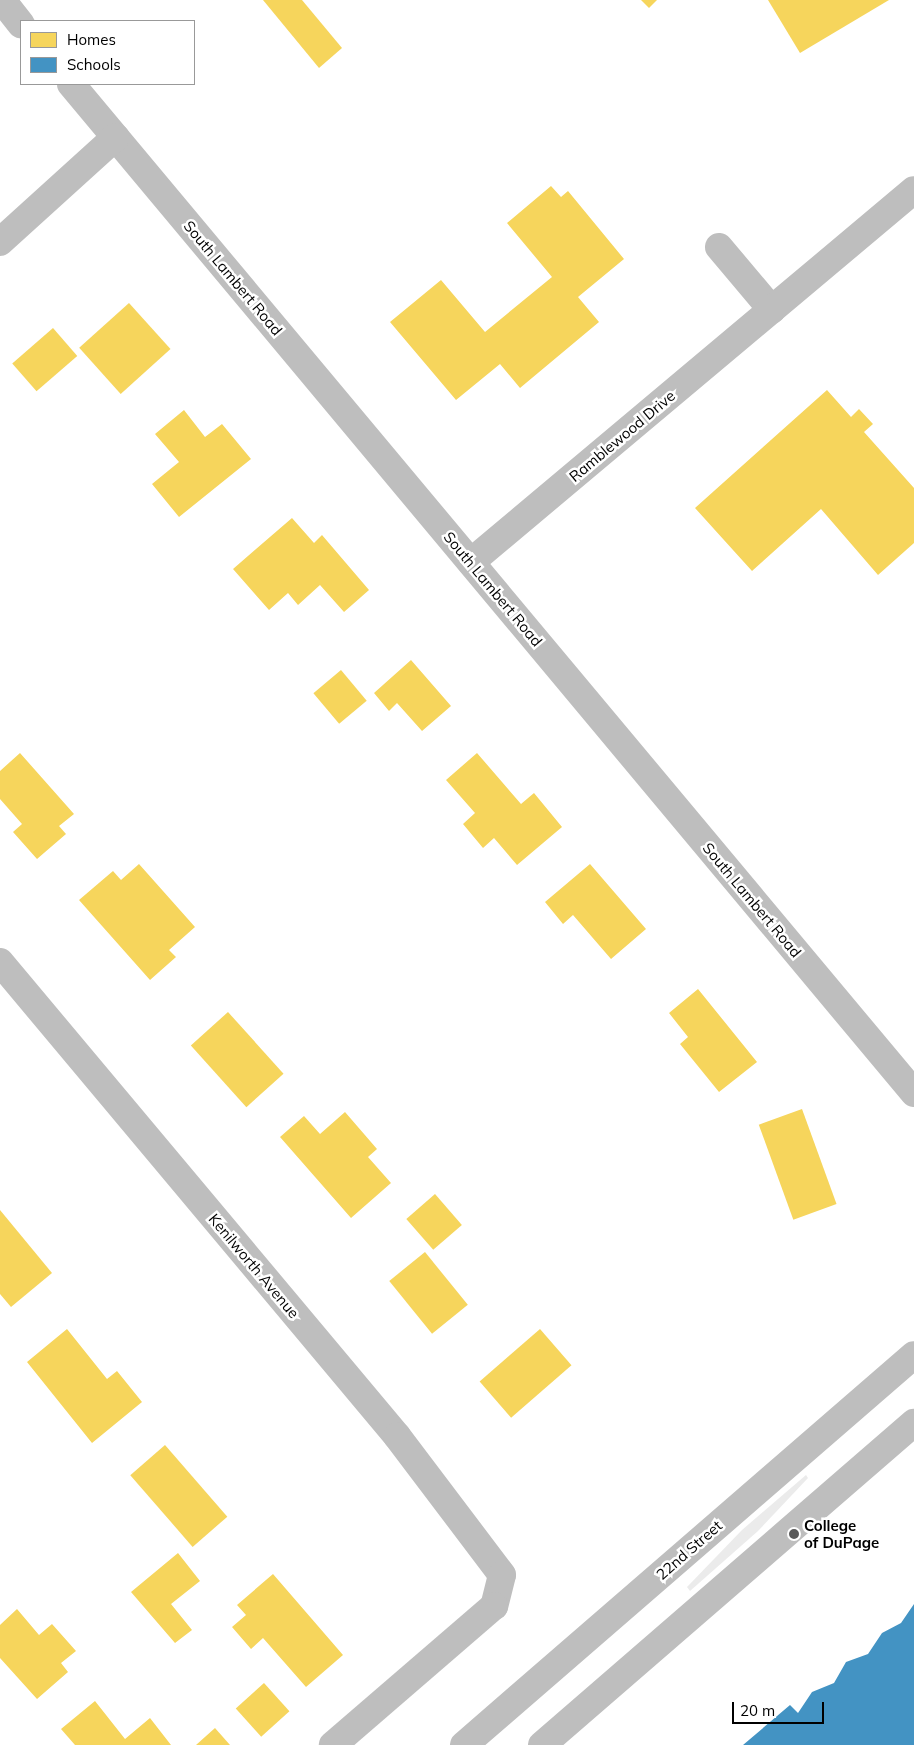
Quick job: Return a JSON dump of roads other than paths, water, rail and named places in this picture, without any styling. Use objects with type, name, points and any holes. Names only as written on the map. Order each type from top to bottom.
[{"type":"street","points":[[2,0],[20,23]]},
{"type":"street","name":"South Lambert Road","points":[[73,85],[914,1094]]},
{"type":"street","points":[[0,242],[116,137]]},
{"type":"street","name":"Ramblewood Drive","points":[[471,562],[914,190]]},
{"type":"street","points":[[719,247],[772,310]]},
{"type":"street","name":"Kenilworth Avenue","points":[[0,962],[396,1436],[502,1575],[494,1606],[333,1745]]},
{"type":"street","name":"22nd Street","points":[[464,1745],[914,1355]]},
{"type":"street","points":[[542,1745],[914,1423]]},
{"type":"place","name":"College of DuPage","points":[[794,1534]]}]
